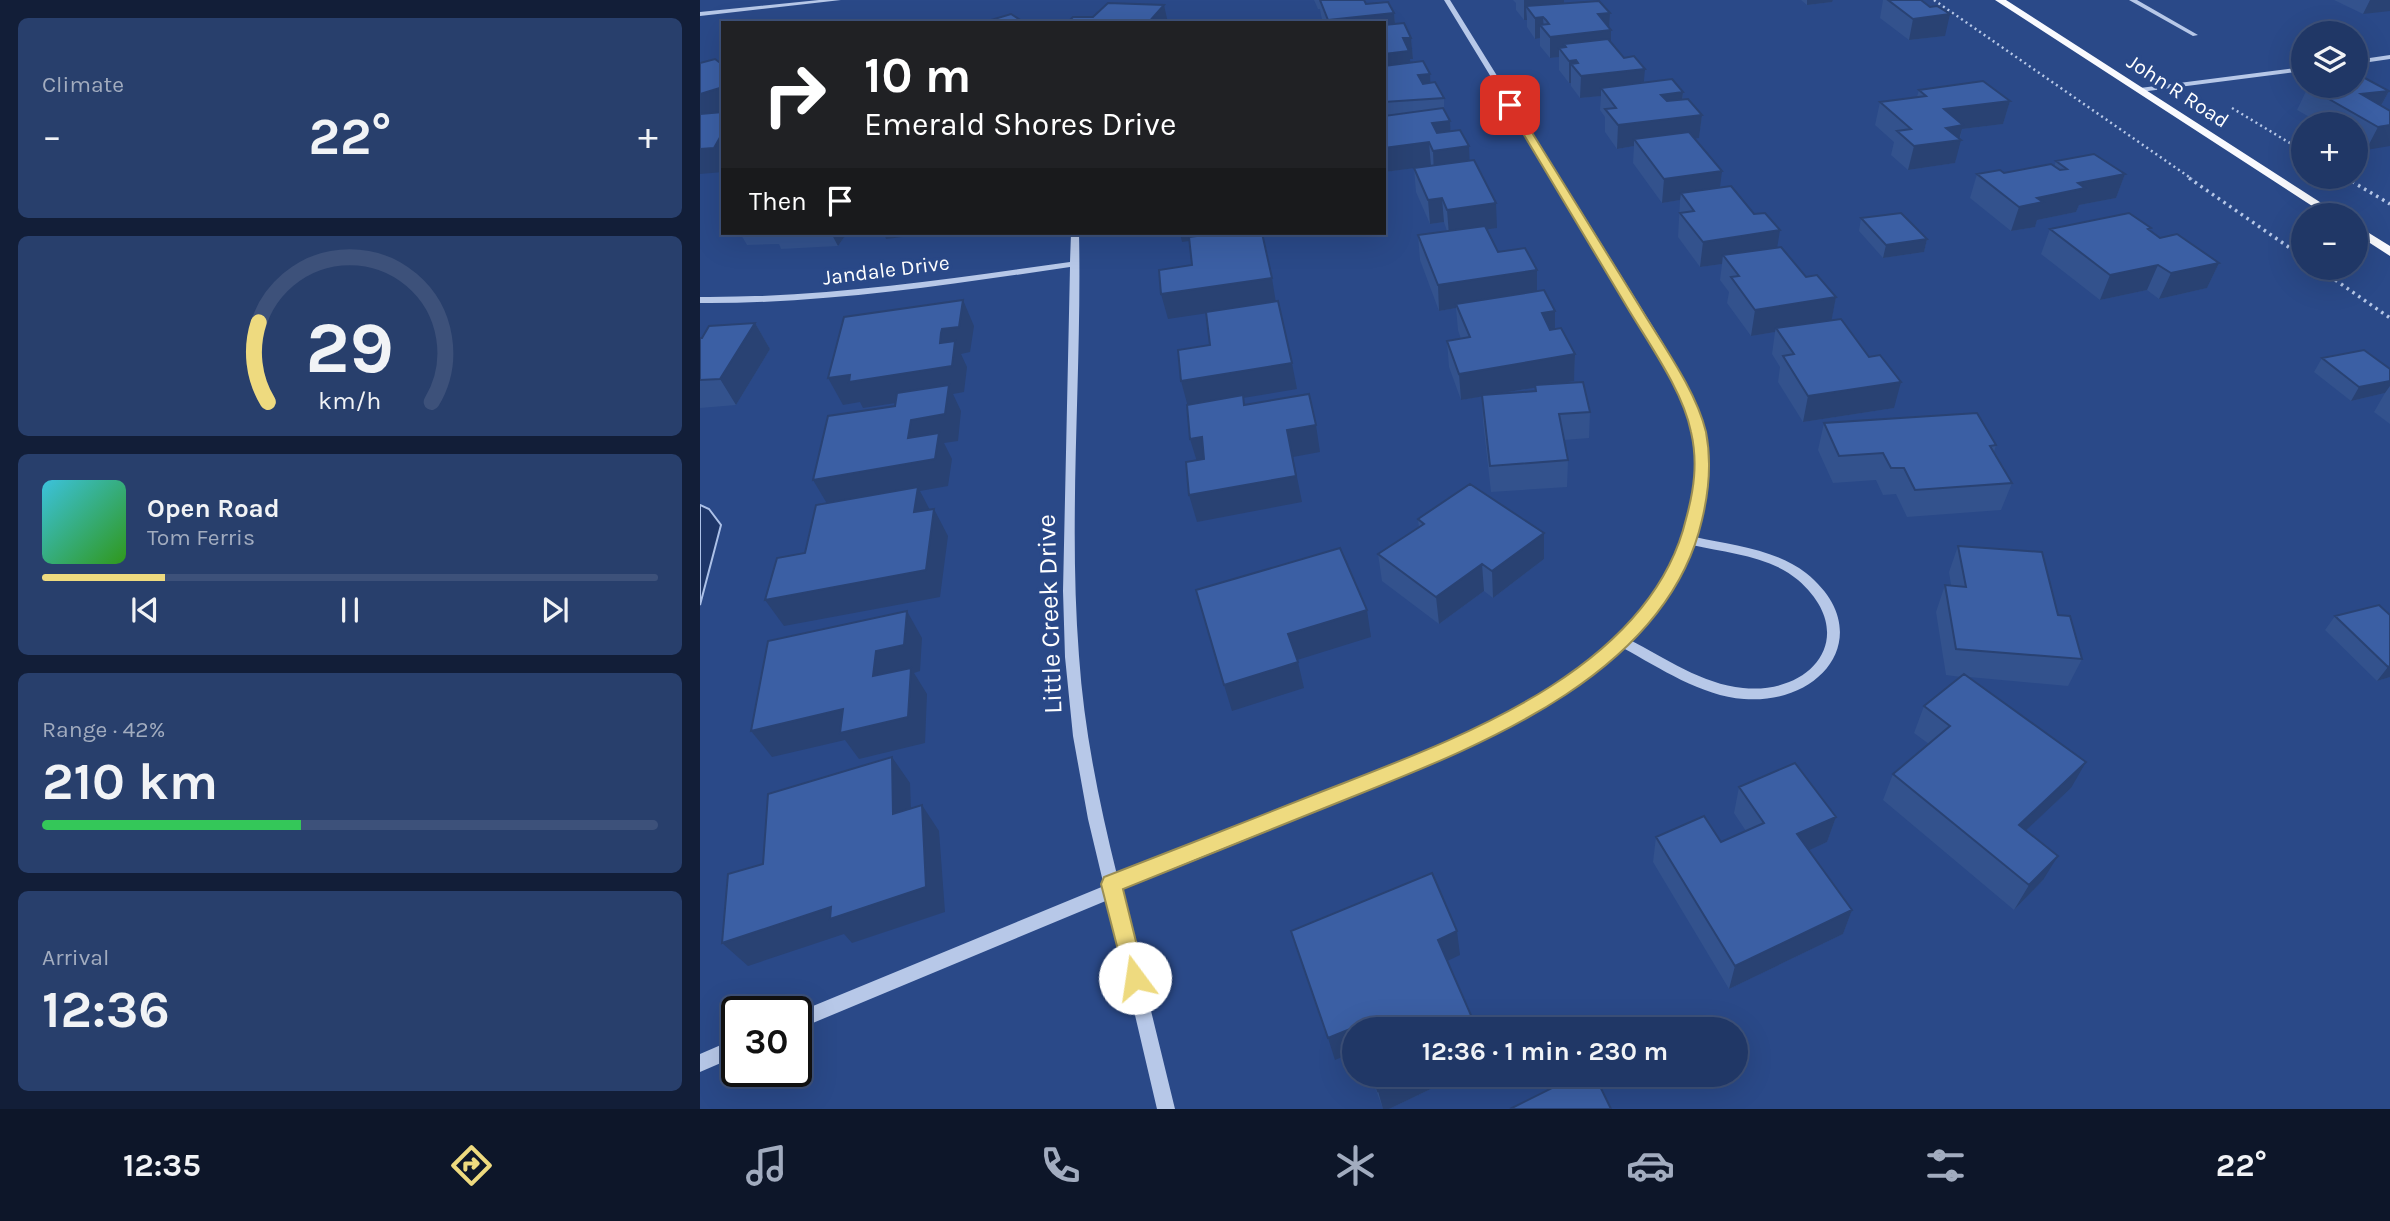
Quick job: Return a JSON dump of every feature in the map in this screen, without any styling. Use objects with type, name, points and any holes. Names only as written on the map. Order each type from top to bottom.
[{"type":"main road","name":"John R Road","points":[[2000,0],[2315,203]]},
{"type":"main road","points":[[2368,237],[2390,251]]},
{"type":"street","points":[[700,14],[838,0]]},
{"type":"street","points":[[812,1015],[1112,887],[1384,776],[1513,718],[1581,675],[1621,641],[1650,611],[1674,572],[1689,540],[1703,483],[1699,433],[1690,405],[1447,0]]},
{"type":"street","points":[[2132,0],[2195,35]]},
{"type":"street","points":[[2368,60],[2390,57]]},
{"type":"street","points":[[2140,90],[2291,71]]},
{"type":"street","name":"Little Creek Drive","points":[[1075,235],[1069,591],[1080,736],[1096,819],[1166,1109]]},
{"type":"street","name":"Jandale Drive","points":[[700,300],[790,298],[883,290],[1075,264]]},
{"type":"street","points":[[1621,641],[1720,688],[1759,694],[1790,686],[1815,673],[1831,656],[1836,637],[1835,619],[1823,596],[1800,575],[1779,564],[1689,540]]},
{"type":"street","points":[[700,1063],[721,1054]]},
{"type":"path","points":[[1934,0],[2291,249]]},
{"type":"path","points":[[2223,102],[2291,144]]},
{"type":"path","points":[[2365,189],[2390,204]]},
{"type":"path","points":[[2335,280],[2390,318]]},
{"type":"water","points":[[700,505],[709,509],[721,525],[700,605]]},
{"type":"building","points":[[1320,0],[1364,0],[1366,4],[1388,2],[1394,13],[1328,20]]},
{"type":"building","points":[[1888,0],[1921,0],[1930,7],[1937,6],[1950,14],[1913,19]]},
{"type":"building","points":[[1599,1],[1610,13],[1598,14],[1611,30],[1550,37],[1540,25],[1549,24],[1546,20],[1543,17],[1535,18],[1526,6]]},
{"type":"building","points":[[1108,3],[1164,5],[1150,21],[1069,21],[1073,17],[1093,17]]},
{"type":"building","points":[[1011,14],[1022,21],[988,21]]},
{"type":"building","points":[[1404,23],[1411,38],[1403,38],[1409,51],[1386,54],[1386,25]]},
{"type":"building","points":[[1608,39],[1624,58],[1634,56],[1645,69],[1581,76],[1571,64],[1578,63],[1576,60],[1569,61],[1559,48],[1566,47],[1564,44]]},
{"type":"building","points":[[715,59],[721,64],[721,88],[700,94],[700,63]]},
{"type":"building","points":[[1423,61],[1430,74],[1418,75],[1423,84],[1435,82],[1444,98],[1386,102],[1386,66]]},
{"type":"building","points":[[1672,79],[1683,92],[1661,95],[1667,101],[1688,99],[1702,115],[1618,125],[1605,109],[1616,108],[1601,88]]},
{"type":"building","points":[[2368,80],[2389,91],[2368,93]]},
{"type":"building","points":[[1983,81],[2010,101],[1944,109],[1963,125],[1946,128],[1961,140],[1914,146],[1897,131],[1911,129],[1880,102],[1926,96],[1919,90]]},
{"type":"building","points":[[2327,98],[2368,98],[2390,111],[2390,125],[2378,127],[2368,121],[2368,112],[2352,112]]},
{"type":"building","points":[[1443,108],[1450,121],[1432,123],[1437,133],[1460,130],[1469,146],[1433,151],[1429,142],[1386,148],[1386,116]]},
{"type":"building","points":[[721,112],[721,136],[714,148],[700,149],[700,114]]},
{"type":"building","points":[[1689,132],[1722,171],[1664,179],[1634,139]]},
{"type":"building","points":[[2094,154],[2125,174],[2078,183],[2085,188],[2037,198],[2043,202],[2019,207],[1977,174],[2000,170],[2004,173],[2051,164],[2060,170],[2067,169],[2056,161]]},
{"type":"building","points":[[1474,160],[1496,203],[1447,210],[1442,198],[1428,200],[1414,168]]},
{"type":"building","points":[[1731,186],[1754,214],[1765,213],[1780,230],[1703,242],[1680,213],[1694,211],[1681,193]]},
{"type":"building","points":[[1901,213],[1927,239],[1886,245],[1861,218]]},
{"type":"building","points":[[2129,213],[2151,228],[2148,229],[2160,238],[2177,234],[2219,263],[2171,273],[2158,265],[2110,275],[2050,229]]},
{"type":"building","points":[[1485,226],[1498,252],[1525,248],[1537,270],[1438,285],[1418,235]]},
{"type":"building","points":[[1262,235],[1272,278],[1161,294],[1159,270],[1192,265],[1189,237]]},
{"type":"building","points":[[1781,247],[1806,277],[1817,275],[1836,297],[1755,310],[1731,277],[1739,276],[1723,255]]},
{"type":"building","points":[[1544,290],[1555,311],[1542,313],[1550,330],[1561,328],[1575,354],[1459,374],[1447,341],[1470,337],[1456,304]]},
{"type":"building","points":[[963,300],[959,327],[942,329],[941,333],[940,343],[955,341],[952,366],[849,382],[850,375],[828,378],[844,317]]},
{"type":"building","points":[[1278,301],[1292,363],[1181,381],[1178,350],[1210,345],[1206,312]]},
{"type":"building","points":[[1841,319],[1869,357],[1880,355],[1901,382],[1808,396],[1783,356],[1794,354],[1776,328]]},
{"type":"building","points":[[755,323],[720,379],[700,380],[700,338],[709,326]]},
{"type":"building","points":[[2364,350],[2390,369],[2390,381],[2359,387],[2322,358]]},
{"type":"building","points":[[1583,382],[1590,412],[1559,414],[1568,460],[1490,466],[1482,395],[1536,391],[1535,385]]},
{"type":"building","points":[[949,385],[945,414],[911,420],[908,438],[939,433],[935,459],[813,480],[828,416],[895,406],[897,393]]},
{"type":"building","points":[[1309,394],[1316,425],[1287,430],[1296,476],[1189,495],[1186,462],[1204,459],[1202,437],[1190,439],[1187,405],[1243,395],[1244,405]]},
{"type":"building","points":[[1977,413],[1996,445],[1990,446],[2012,483],[1915,490],[1904,468],[1891,468],[1883,453],[1839,456],[1824,423]]},
{"type":"building","points":[[1470,484],[1544,533],[1492,571],[1482,564],[1436,597],[1378,554],[1424,524],[1418,519]]},
{"type":"building","points":[[918,487],[914,512],[934,509],[926,570],[765,600],[777,558],[805,553],[816,505]]},
{"type":"building","points":[[1958,546],[2042,552],[2058,615],[2070,616],[2082,659],[1956,649],[1945,585],[1966,587]]},
{"type":"building","points":[[1340,548],[1367,610],[1288,634],[1298,662],[1224,685],[1196,590]]},
{"type":"building","points":[[2379,605],[2390,615],[2388,667],[2335,616]]},
{"type":"building","points":[[907,611],[904,645],[876,651],[873,676],[911,668],[908,717],[840,733],[843,709],[751,731],[768,641]]},
{"type":"building","points":[[1964,674],[2086,762],[2019,825],[2058,856],[2029,885],[1893,774],[1950,726],[1924,706]]},
{"type":"building","points":[[892,757],[893,814],[922,805],[926,887],[830,919],[831,907],[722,943],[728,874],[763,864],[768,794]]},
{"type":"building","points":[[1795,763],[1836,817],[1797,834],[1852,910],[1735,966],[1656,837],[1704,816],[1721,842],[1764,823],[1739,787]]},
{"type":"building","points":[[1432,873],[1457,931],[1438,940],[1472,1017],[1342,1017],[1342,1032],[1328,1038],[1291,931]]},
{"type":"building","points":[[1554,1087],[1600,1087],[1611,1109],[1510,1109]]},
{"type":"route","points":[[1135,978],[1112,884],[1384,776],[1513,718],[1581,675],[1621,641],[1650,611],[1674,572],[1689,540],[1703,483],[1699,433],[1690,405],[1510,105]]}]
